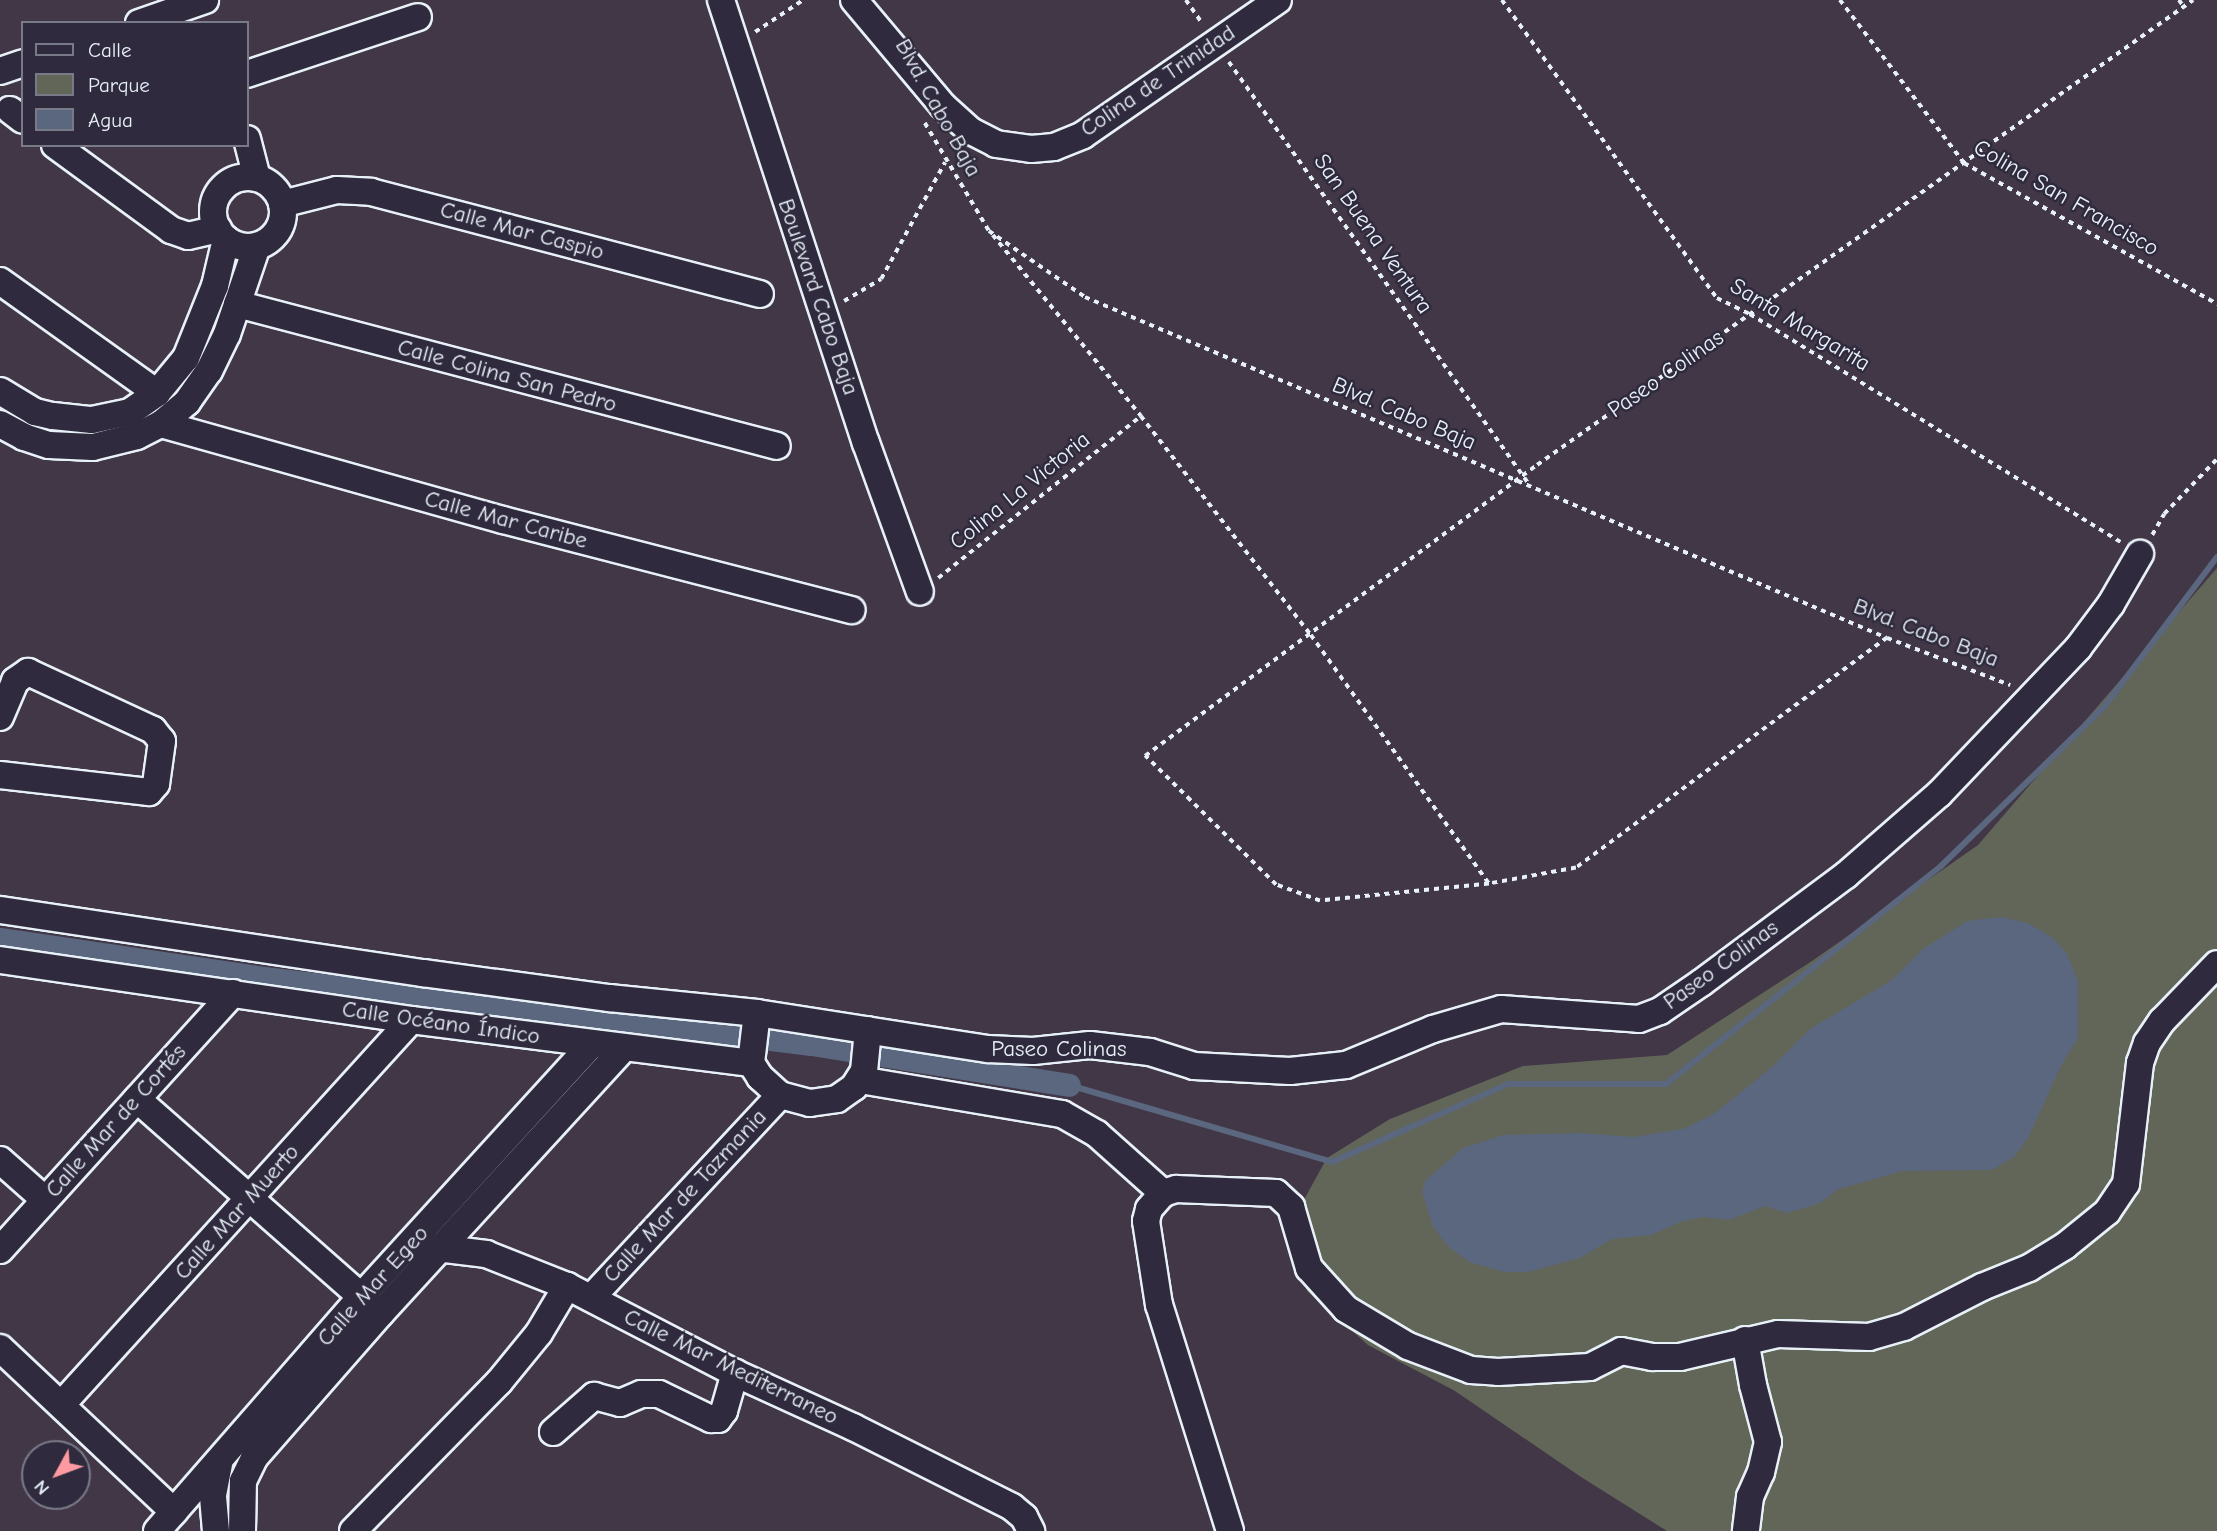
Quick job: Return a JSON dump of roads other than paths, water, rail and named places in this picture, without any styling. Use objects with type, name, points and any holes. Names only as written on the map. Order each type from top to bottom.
[{"type":"street","points":[[145,21],[205,0]]},
{"type":"street","name":"Boulevard Cabo Baja","points":[[721,0],[866,443],[920,593]]},
{"type":"street","name":"Colina de Trinidad","points":[[854,0],[943,106],[971,131],[996,144],[1015,149],[1054,147],[1083,135],[1278,0]]},
{"type":"street","points":[[248,74],[418,17]]},
{"type":"street","points":[[0,71],[21,64]]},
{"type":"street","points":[[248,143],[257,178]]},
{"type":"street","points":[[0,391],[35,412],[92,420],[130,412],[157,393],[172,378],[194,341],[215,286],[222,234],[213,214],[216,198],[226,185],[240,177],[257,178],[268,183],[282,204],[283,217],[278,230],[269,240],[257,246],[241,246],[222,234],[188,236],[171,230],[58,147]]},
{"type":"street","name":"Calle Mar Caspio","points":[[282,204],[337,190],[370,192],[760,294]]},
{"type":"street","points":[[0,424],[24,437],[49,445],[93,447],[137,436],[161,424],[199,388],[227,334],[257,246]]},
{"type":"street","points":[[0,281],[157,393]]},
{"type":"street","name":"Calle Colina San Pedro","points":[[237,304],[777,446]]},
{"type":"street","name":"Calle Mar Caribe","points":[[161,424],[503,520],[852,610]]},
{"type":"street","name":"Paseo Colinas","points":[[865,1054],[988,1049],[1032,1051],[1090,1045],[1141,1050],[1194,1066],[1290,1071],[1346,1065],[1442,1025],[1501,1009],[1639,1019],[1660,1011],[1846,876],[1939,794],[2037,695],[2078,648],[2111,604],[2140,554]]},
{"type":"street","points":[[0,717],[15,681],[28,672],[153,730],[162,741],[156,783],[149,792],[0,775]]},
{"type":"street","name":"Calle Océano Índico","points":[[0,910],[423,973],[754,1039],[865,1054]]},
{"type":"street","name":"Calle Océano Índico","points":[[0,961],[622,1048],[754,1039]]},
{"type":"street","points":[[1230,1531],[1159,1305],[1146,1222],[1149,1209],[1163,1193],[1177,1189],[1276,1193],[1291,1207],[1309,1268],[1346,1309],[1408,1346],[1471,1370],[1498,1372],[1590,1367],[1620,1351],[1652,1357],[1680,1357],[1745,1340],[1796,1333],[1827,1338],[1868,1337],[1895,1330],[2046,1260],[2091,1226],[2117,1200],[2126,1184],[2140,1063],[2147,1043],[2162,1021],[2217,964]]},
{"type":"street","name":"Calle Mar de Cortés","points":[[0,1250],[233,993]]},
{"type":"street","name":"Calle Mar Muerto","points":[[62,1404],[411,1020]]},
{"type":"street","points":[[754,1039],[760,1077],[780,1095],[792,1100],[825,1103],[848,1093],[865,1054],[1062,1114],[1097,1134],[1163,1193]]},
{"type":"street","name":"Calle Mar Egeo","points":[[242,1531],[243,1481],[254,1458],[413,1245],[593,1044]]},
{"type":"street","name":"Calle Mar Egeo","points":[[165,1522],[370,1306],[442,1247],[622,1048]]},
{"type":"street","name":"Calle Mar de Tazmania","points":[[591,1298],[780,1095]]},
{"type":"street","points":[[137,1099],[370,1306]]},
{"type":"street","points":[[0,1160],[45,1200]]},
{"type":"street","name":"Calle Mar Mediterraneo","points":[[413,1245],[486,1254],[566,1286],[735,1373],[853,1427],[1012,1507],[1024,1517],[1031,1531]]},
{"type":"street","points":[[353,1531],[516,1363],[539,1334],[566,1286]]},
{"type":"street","points":[[1745,1340],[1768,1442],[1761,1472],[1750,1497],[1746,1531]]},
{"type":"street","points":[[0,1348],[62,1404],[165,1522]]},
{"type":"street","points":[[553,1433],[594,1396],[620,1403],[641,1395],[659,1394],[711,1419],[718,1419],[724,1411],[735,1373]]},
{"type":"street","points":[[216,1531],[213,1495],[220,1462]]},
{"type":"water","points":[[2002,917],[2027,923],[2050,936],[2066,952],[2078,981],[2078,1038],[2061,1066],[2029,1136],[2014,1157],[1992,1170],[1903,1171],[1839,1189],[1820,1203],[1801,1209],[1786,1213],[1765,1206],[1729,1220],[1704,1217],[1683,1221],[1651,1235],[1612,1239],[1580,1258],[1528,1272],[1504,1272],[1469,1262],[1450,1248],[1433,1227],[1422,1192],[1425,1181],[1463,1148],[1503,1135],[1580,1133],[1633,1137],[1683,1129],[1712,1115],[1772,1067],[1810,1029],[1892,980],[1923,949],[1967,921]]},
{"type":"waterway","points":[[1069,1085],[1332,1162],[1508,1084],[1666,1084],[1941,866],[2104,707],[2217,557]]},
{"type":"waterway","points":[[0,939],[256,977],[811,1044],[1069,1085]]}]
